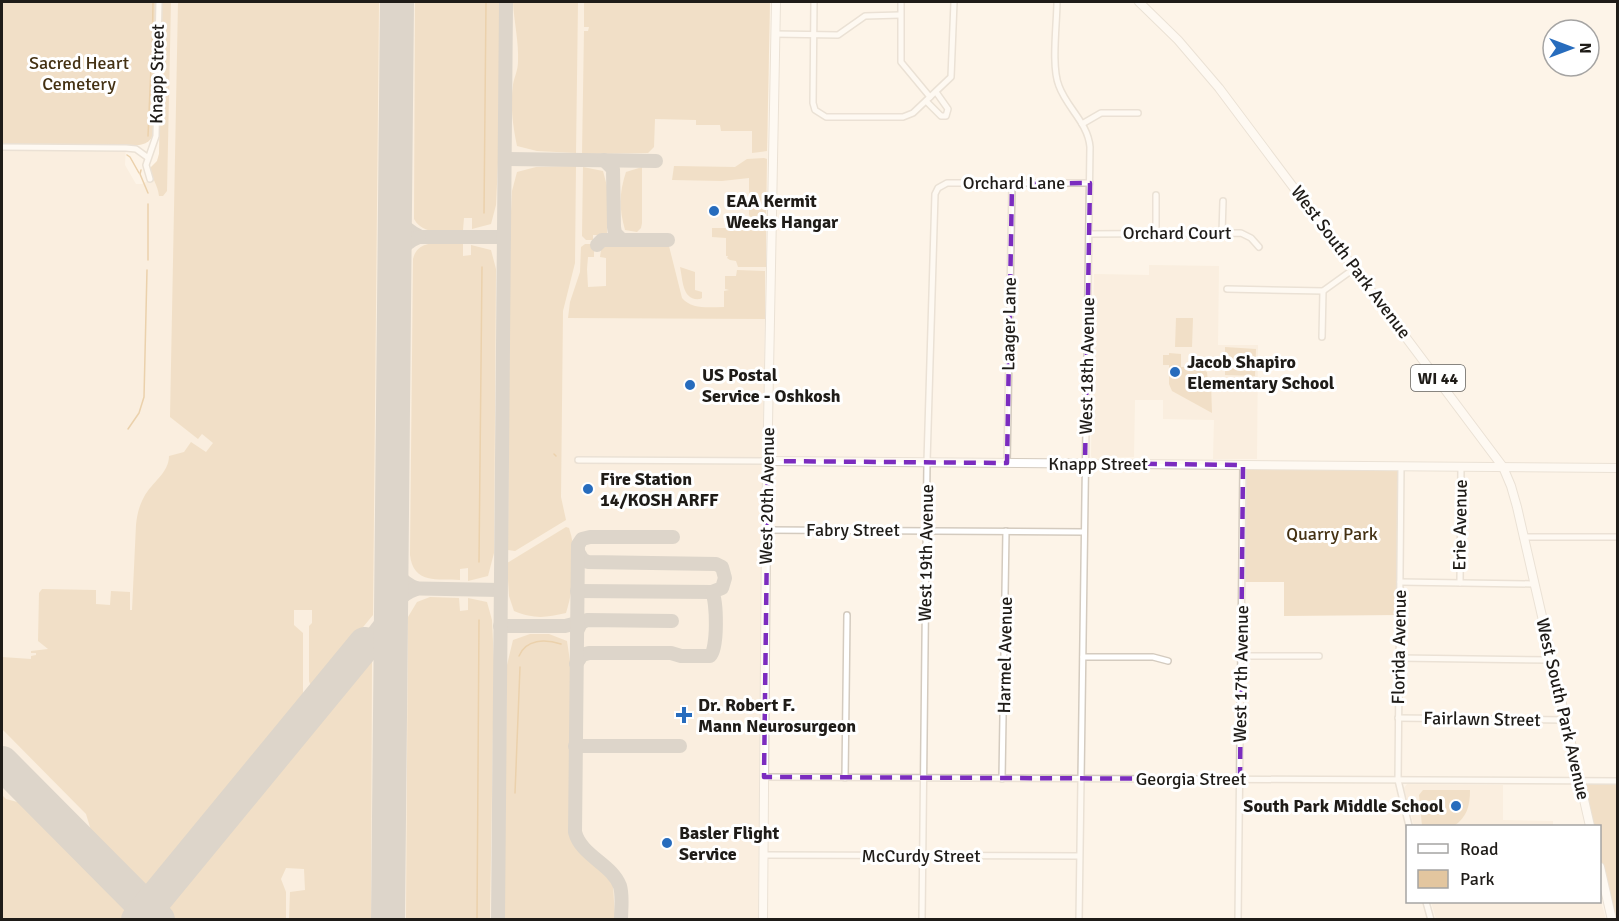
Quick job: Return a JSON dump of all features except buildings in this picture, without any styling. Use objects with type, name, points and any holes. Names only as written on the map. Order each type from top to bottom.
[{"type":"main road","name":"West 20th Avenue","points":[[764,920],[766,530],[776,2]]},
{"type":"main road","name":"West South Park Avenue","points":[[1139,2],[1178,40],[1219,88],[1503,466],[1511,486],[1590,825]]},
{"type":"main road","name":"Knapp Street","points":[[768,461],[1617,468]]},
{"type":"main road","points":[[1601,875],[1612,920]]},
{"type":"street","name":"Knapp Street","points":[[150,179],[146,170],[147,157],[156,136],[159,2]]},
{"type":"street","points":[[814,2],[813,103],[815,110],[822,116],[903,117],[914,113],[948,81],[952,73],[954,2]]},
{"type":"street","points":[[901,2],[901,62],[941,116],[946,116],[948,109],[936,93]]},
{"type":"street","name":"West 18th Avenue","points":[[1057,2],[1056,77],[1060,89],[1090,141],[1079,920]]},
{"type":"street","points":[[775,34],[842,34],[865,16],[900,15]]},
{"type":"street","points":[[1082,124],[1101,113],[1138,112]]},
{"type":"street","points":[[2,147],[126,148],[136,149],[147,157]]},
{"type":"street","name":"Orchard Lane","points":[[938,188],[947,183],[1090,183]]},
{"type":"street","name":"Laager Lane","points":[[1007,463],[1012,184]]},
{"type":"street","name":"West 19th Avenue","points":[[922,920],[927,462],[935,194],[938,188]]},
{"type":"street","points":[[1156,195],[1156,233]]},
{"type":"street","points":[[1222,233],[1223,201]]},
{"type":"street","name":"Orchard Court","points":[[1090,234],[1246,234],[1259,247]]},
{"type":"street","points":[[1227,289],[1323,291],[1355,268]]},
{"type":"street","points":[[1323,291],[1323,337]]},
{"type":"street","name":"Knapp Street","points":[[578,460],[768,461]]},
{"type":"street","name":"West 17th Avenue","points":[[1238,920],[1243,465]]},
{"type":"street","name":"Florida Avenue","points":[[1401,466],[1398,780],[1409,825]]},
{"type":"street","name":"Erie Avenue","points":[[1460,583],[1461,467]]},
{"type":"street","name":"Fabry Street","points":[[766,530],[1084,532]]},
{"type":"street","name":"Harmel Avenue","points":[[1002,779],[1006,531]]},
{"type":"street","points":[[1523,537],[1617,537]]},
{"type":"street","points":[[1400,582],[1534,584]]},
{"type":"street","points":[[845,778],[847,615]]},
{"type":"street","points":[[1241,656],[1319,656]]},
{"type":"street","points":[[1083,657],[1153,657],[1168,661]]},
{"type":"street","points":[[1398,658],[1551,660]]},
{"type":"street","name":"Fairlawn Street","points":[[1398,718],[1566,720]]},
{"type":"street","name":"Georgia Street","points":[[764,777],[1617,781]]},
{"type":"street","name":"McCurdy Street","points":[[763,855],[1079,856]]},
{"type":"street","points":[[1426,903],[1431,920]]},
{"type":"highlighted area","points":[[1090,183],[1085,463],[1243,465],[1240,779],[764,777],[768,461],[1007,463],[1012,184]]},
{"type":"shaded area","points":[[162,2],[770,2],[758,919],[2,920],[2,144],[126,145],[125,165],[136,184],[142,184],[153,178],[150,168],[157,161],[159,154]]},
{"type":"shaded area","name":"Jacob Shapiro Elementary School","points":[[1149,265],[1219,266],[1218,345],[1258,345],[1257,459],[1213,459],[1214,420],[1163,419],[1163,400],[1135,400],[1134,457],[1092,458],[1094,274],[1149,275]]},
{"type":"shaded area","name":"South Park Middle School","points":[[1407,784],[1503,785],[1503,820],[1553,821],[1553,825],[1414,825],[1404,788]]},
{"type":"shaded area","points":[[1601,902],[1606,919],[1436,919],[1431,903]]},
{"type":"green space","name":"Sacred Heart Cemetery","points":[[2,2],[156,2],[154,132],[151,139],[131,146],[2,144]]},
{"type":"green space","points":[[162,2],[171,2],[167,191],[163,196],[159,196],[150,168],[157,161],[159,154]]},
{"type":"green space","points":[[178,2],[379,2],[373,615],[312,689],[309,681],[309,626],[312,623],[312,610],[294,610],[294,625],[303,633],[303,699],[152,881],[148,884],[140,884],[93,837],[86,814],[2,729],[2,657],[31,659],[31,656],[36,653],[31,653],[31,651],[48,649],[38,641],[39,593],[42,589],[96,590],[96,604],[110,605],[111,591],[130,592],[130,610],[132,610],[136,525],[142,500],[163,472],[169,456],[184,452],[191,442],[206,452],[213,443],[202,434],[198,439],[170,417]]},
{"type":"green space","points":[[415,2],[500,2],[498,163],[496,205],[491,224],[472,229],[472,218],[464,218],[463,230],[436,232],[423,228],[414,219]]},
{"type":"green space","points":[[513,2],[578,2],[576,153],[537,151],[517,146],[512,108],[518,54]]},
{"type":"green space","points":[[584,2],[770,2],[767,151],[752,153],[752,131],[721,131],[720,125],[696,125],[696,120],[655,119],[654,147],[648,153],[582,154],[584,31],[588,31],[589,27],[584,27]]},
{"type":"green space","points":[[747,159],[767,159],[766,217],[762,219],[757,220],[749,215],[749,178],[722,181],[672,180],[674,166],[735,167]]},
{"type":"green space","points":[[576,166],[575,263],[563,311],[561,497],[566,520],[515,551],[508,550],[512,191],[517,172],[536,167]]},
{"type":"green space","points":[[583,167],[603,171],[608,190],[607,235],[593,235],[593,240],[586,240],[582,236]]},
{"type":"green space","points":[[642,167],[641,228],[637,232],[625,230],[621,194],[626,172]]},
{"type":"green space","points":[[732,225],[766,226],[766,267],[738,267],[736,261],[727,258],[726,238],[712,237],[712,228],[732,228]]},
{"type":"green space","points":[[445,243],[463,244],[463,256],[471,255],[471,245],[491,250],[496,269],[494,553],[488,576],[468,581],[468,568],[460,569],[460,580],[435,579],[421,575],[412,564],[410,555],[413,259],[421,247]]},
{"type":"green space","points":[[585,244],[592,244],[594,247],[594,257],[588,257],[588,287],[606,286],[606,258],[600,257],[602,244],[669,246],[682,298],[686,302],[702,307],[724,307],[724,291],[729,290],[725,289],[725,276],[736,276],[737,270],[765,271],[765,319],[568,318],[570,302],[580,272],[581,247]]},
{"type":"green space","points":[[680,267],[695,272],[695,290],[702,292],[702,298],[690,297],[684,289]]},
{"type":"green space","points":[[1176,318],[1193,318],[1192,347],[1175,347]]},
{"type":"green space","points":[[1225,347],[1256,349],[1255,376],[1225,375]]},
{"type":"green space","points":[[1169,353],[1181,354],[1181,367],[1198,367],[1207,372],[1208,383],[1211,383],[1212,413],[1172,391],[1169,384],[1169,365],[1163,365],[1163,355],[1169,355]]},
{"type":"green space","name":"Quarry Park","points":[[1243,465],[1401,466],[1399,615],[1284,616],[1284,582],[1242,582]]},
{"type":"green space","points":[[566,527],[569,528],[572,538],[574,559],[573,582],[566,613],[540,617],[514,611],[509,596],[507,563]]},
{"type":"green space","points":[[430,597],[459,598],[460,611],[468,610],[468,598],[487,602],[492,620],[494,663],[490,919],[406,919],[408,617],[417,602]]},
{"type":"green space","points":[[530,634],[549,634],[567,641],[573,681],[571,833],[576,844],[613,884],[615,919],[504,919],[507,665],[513,640]]},
{"type":"green space","points":[[372,654],[371,919],[289,919],[290,892],[305,890],[304,869],[286,868],[281,879],[286,892],[286,919],[175,919],[163,907]]},
{"type":"green space","points":[[1579,781],[1617,781],[1617,919],[1611,919],[1601,873],[1601,825],[1590,825]]},
{"type":"green space","points":[[1423,790],[1470,790],[1465,815],[1455,825],[1422,825],[1419,795]]},
{"type":"green space","points":[[2,795],[6,799],[25,804],[126,904],[127,913],[122,919],[2,919]]},
{"type":"waterway","points":[[152,59],[153,2]]},
{"type":"waterway","points":[[484,213],[486,2]]},
{"type":"waterway","points":[[148,136],[151,67]]},
{"type":"waterway","points":[[127,155],[139,173]]},
{"type":"waterway","points":[[141,170],[140,174],[148,193]]},
{"type":"waterway","points":[[148,204],[148,260]]},
{"type":"waterway","points":[[479,562],[482,267]]},
{"type":"waterway","points":[[128,429],[139,413],[144,397],[147,270]]},
{"type":"waterway","points":[[477,920],[479,620]]},
{"type":"waterway","points":[[519,656],[522,650],[531,643],[549,641],[561,644]]},
{"type":"waterway","points":[[515,793],[520,667]]},
{"type":"taxiway","points":[[498,920],[506,2]]},
{"type":"taxiway","points":[[505,159],[656,161]]},
{"type":"taxiway","points":[[604,160],[613,169],[614,227],[615,233],[622,240]]},
{"type":"taxiway","points":[[395,194],[400,220],[419,236]]},
{"type":"taxiway","points":[[395,237],[504,237]]},
{"type":"taxiway","points":[[395,280],[400,254],[407,244],[419,237]]},
{"type":"taxiway","points":[[597,245],[602,240],[668,240]]},
{"type":"taxiway","points":[[621,920],[621,894],[616,878],[583,847],[575,832],[578,545],[582,539],[590,537],[673,537]]},
{"type":"taxiway","points":[[577,591],[712,592],[722,588],[725,578],[722,567],[716,564],[588,562],[583,560],[578,552]]},
{"type":"taxiway","points":[[392,556],[399,575],[406,583],[416,588]]},
{"type":"taxiway","points":[[392,588],[500,590]]},
{"type":"taxiway","points":[[392,625],[398,602],[416,589]]},
{"type":"taxiway","points":[[576,664],[582,655],[589,653],[671,653],[681,656],[710,656],[713,652],[716,625],[712,592]]},
{"type":"taxiway","points":[[365,644],[392,609]]},
{"type":"taxiway","points":[[577,631],[581,623],[587,620],[672,621]]},
{"type":"taxiway","points":[[500,626],[565,626],[577,623]]},
{"type":"taxiway","points":[[575,746],[680,746]]},
{"type":"runway","points":[[388,920],[397,2]]},
{"type":"runway","points":[[138,920],[365,644]]},
{"type":"runway","points":[[2,763],[158,920]]},
{"type":"place","name":"EAA Kermit Weeks Hangar","points":[[714,211]]},
{"type":"place","name":"Jacob Shapiro Elementary School","points":[[1175,372]]},
{"type":"place","name":"US Postal Service - Oshkosh","points":[[690,385]]},
{"type":"place","name":"Fire Station 14/KOSH ARFF","points":[[588,489]]},
{"type":"place","name":"Dr. Robert F. Mann Neurosurgeon","points":[[684,715]]},
{"type":"place","name":"South Park Middle School","points":[[1456,806]]},
{"type":"place","name":"Basler Flight Service","points":[[667,843]]}]
